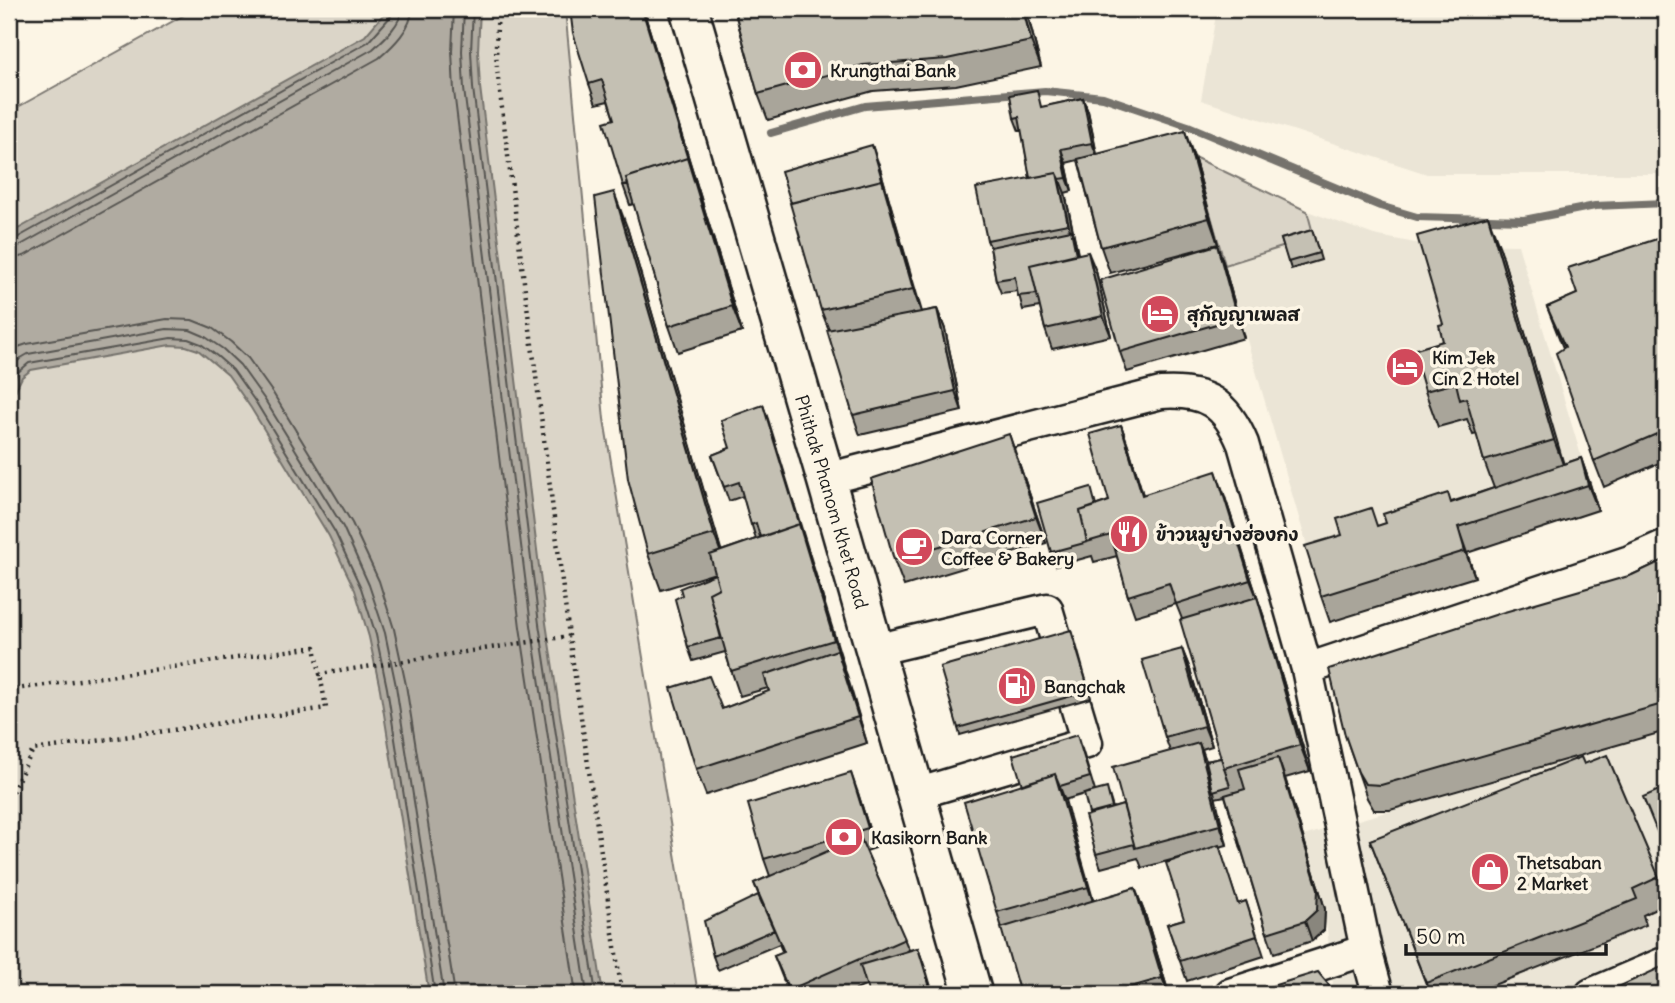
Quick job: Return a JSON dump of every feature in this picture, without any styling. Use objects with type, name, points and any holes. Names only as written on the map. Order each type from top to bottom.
[{"type":"main road","name":"Phithak Phanom Khet Road","points":[[689,9],[973,994]]},
{"type":"street","points":[[826,479],[1161,393],[1183,391],[1203,397],[1222,408],[1235,425],[1243,444],[1307,669],[1366,950],[1378,994]]},
{"type":"street","points":[[1307,669],[1630,561],[1666,545]]},
{"type":"street","points":[[874,650],[1047,609],[1087,743],[916,794]]},
{"type":"street","points":[[1230,994],[1366,950]]},
{"type":"street","points":[[1591,994],[1666,962]]},
{"type":"path","points":[[498,9],[497,69],[569,636],[622,994]]},
{"type":"path","points":[[320,674],[569,636]]},
{"type":"path","points":[[9,676],[16,689],[315,647],[326,708],[33,750],[9,798]]},
{"type":"shaded area","points":[[195,9],[565,9],[604,419],[698,994],[9,994],[9,112]]},
{"type":"shaded area","points":[[1217,9],[1666,9],[1666,174],[1427,174],[1201,100]]},
{"type":"shaded area","points":[[1194,157],[1307,211],[1314,237],[1225,265]]},
{"type":"shaded area","name":"Kim Jek Cin 2 Hotel","points":[[1307,211],[1374,235],[1415,243],[1518,245],[1585,469],[1309,552],[1225,265],[1314,237]]},
{"type":"shaded area","name":"Thetsaban 2 Market","points":[[1666,731],[1666,994],[1334,994],[1325,909],[1303,836]]},
{"type":"water","points":[[388,9],[480,9],[480,87],[546,623],[603,994],[429,994],[380,689],[355,590],[329,536],[228,375],[198,350],[170,345],[31,370],[22,377],[9,404],[9,234],[365,36]]},
{"type":"building","points":[[570,9],[642,9],[689,163],[687,158],[626,178],[628,184],[623,185],[604,122],[614,119],[602,80],[589,84],[573,33]]},
{"type":"building","points":[[734,9],[1023,9],[1031,41],[947,59],[863,65],[758,94]]},
{"type":"building","points":[[1037,90],[1041,107],[1083,98],[1092,143],[1061,149],[1067,178],[1060,179],[1057,173],[1030,178],[1019,117],[1014,118],[1010,95]]},
{"type":"building","points":[[1185,131],[1209,218],[1101,247],[1078,159]]},
{"type":"building","points":[[872,145],[884,186],[882,180],[791,203],[781,171]]},
{"type":"building","points":[[687,158],[732,306],[669,326],[626,178]]},
{"type":"building","points":[[1057,173],[1068,224],[987,240],[976,188]]},
{"type":"building","points":[[882,180],[913,289],[821,310],[790,203]]},
{"type":"building","points":[[614,192],[714,534],[648,554],[628,479],[595,197]]},
{"type":"building","points":[[1488,216],[1554,440],[1484,461],[1466,398],[1460,400],[1456,383],[1425,391],[1413,350],[1443,341],[1439,325],[1443,324],[1417,236]]},
{"type":"building","points":[[1071,230],[1076,254],[1030,265],[1037,294],[1018,296],[1015,277],[996,280],[990,247]]},
{"type":"building","points":[[1312,230],[1319,253],[1288,262],[1281,239]]},
{"type":"building","points":[[1666,236],[1666,430],[1594,461],[1556,353],[1565,347],[1547,307],[1577,294],[1568,268]]},
{"type":"building","points":[[1217,245],[1237,318],[1120,352],[1100,280]]},
{"type":"building","points":[[1088,252],[1103,316],[1045,329],[1030,265]]},
{"type":"building","points":[[937,309],[955,391],[853,415],[827,330]]},
{"type":"building","points":[[763,405],[803,536],[799,524],[760,537],[756,523],[751,525],[739,482],[724,487],[712,455],[730,448],[721,420]]},
{"type":"building","points":[[1121,425],[1142,495],[1216,471],[1250,580],[1176,604],[1169,583],[1128,596],[1111,535],[1087,542],[1080,511],[1109,501],[1090,434]]},
{"type":"building","points":[[1009,434],[1036,517],[894,560],[871,479]]},
{"type":"building","points":[[1581,458],[1588,485],[1458,527],[1465,551],[1321,596],[1305,546],[1342,535],[1337,519],[1371,508],[1377,526],[1386,523],[1383,514],[1448,493],[1451,503]]},
{"type":"building","points":[[1091,487],[1096,506],[1080,511],[1088,542],[1051,552],[1037,503]]},
{"type":"building","points":[[799,524],[834,640],[731,671],[709,593],[719,588],[710,555]]},
{"type":"building","points":[[1666,559],[1666,703],[1381,785],[1365,784],[1345,735],[1329,669],[1501,613],[1632,575]]},
{"type":"building","points":[[715,574],[719,588],[709,593],[721,638],[688,647],[675,599],[682,595],[680,588]]},
{"type":"building","points":[[1257,597],[1300,745],[1224,768],[1180,620]]},
{"type":"building","name":"Bangchak","points":[[1071,630],[1089,691],[958,728],[940,667]]},
{"type":"building","points":[[1182,649],[1204,726],[1165,737],[1142,660]]},
{"type":"building","points":[[837,650],[858,717],[696,769],[671,688],[709,676],[722,709],[769,691],[764,675]]},
{"type":"building","points":[[1077,735],[1090,777],[1060,786],[1055,774],[1022,785],[1013,755]]},
{"type":"building","points":[[1199,743],[1220,825],[1135,848],[1113,767]]},
{"type":"building","points":[[1607,755],[1659,877],[1633,889],[1637,899],[1426,983],[1370,840],[1581,757],[1584,764]]},
{"type":"building","points":[[1221,758],[1230,786],[1213,791],[1206,761]]},
{"type":"building","points":[[1278,758],[1318,889],[1317,910],[1305,921],[1267,933],[1225,795],[1245,789],[1239,769]]},
{"type":"building","points":[[851,773],[868,828],[764,859],[748,804]]},
{"type":"building","points":[[1055,774],[1088,887],[997,912],[964,802]]},
{"type":"building","points":[[1666,787],[1666,854],[1643,797]]},
{"type":"building","points":[[1107,788],[1112,808],[1089,814],[1084,794]]},
{"type":"building","points":[[1123,805],[1134,844],[1096,854],[1085,816]]},
{"type":"building","points":[[860,837],[905,939],[789,990],[774,956],[784,952],[754,883]]},
{"type":"building","points":[[1219,845],[1238,904],[1246,901],[1257,936],[1180,961],[1167,924],[1184,919],[1166,863]]},
{"type":"building","points":[[1135,888],[1162,978],[1107,994],[1020,994],[1001,928]]},
{"type":"building","points":[[758,895],[774,930],[713,956],[704,921]]},
{"type":"building","points":[[918,948],[932,994],[869,994],[860,965]]},
{"type":"building","points":[[1666,965],[1666,994],[1603,994]]},
{"type":"building","points":[[1318,972],[1332,994],[1246,994]]},
{"type":"waterway","points":[[771,133],[865,106],[1045,91],[1103,97],[1188,126],[1380,206],[1417,217],[1524,220],[1595,206],[1666,203]]},
{"type":"place","name":"Krungthai Bank","points":[[803,70]]},
{"type":"place","name":"สุกัญญาเพลส","points":[[1160,314]]},
{"type":"place","name":"Kim Jek Cin 2 Hotel","points":[[1405,367]]},
{"type":"place","name":"ข้าวหมูย่างฮ่องกง","points":[[1129,534]]},
{"type":"place","name":"Dara Corner Coffee & Bakery","points":[[914,547]]},
{"type":"place","name":"Bangchak","points":[[1017,686]]},
{"type":"place","name":"Kasikorn Bank","points":[[844,837]]},
{"type":"place","name":"Thetsaban 2 Market","points":[[1490,872]]}]
